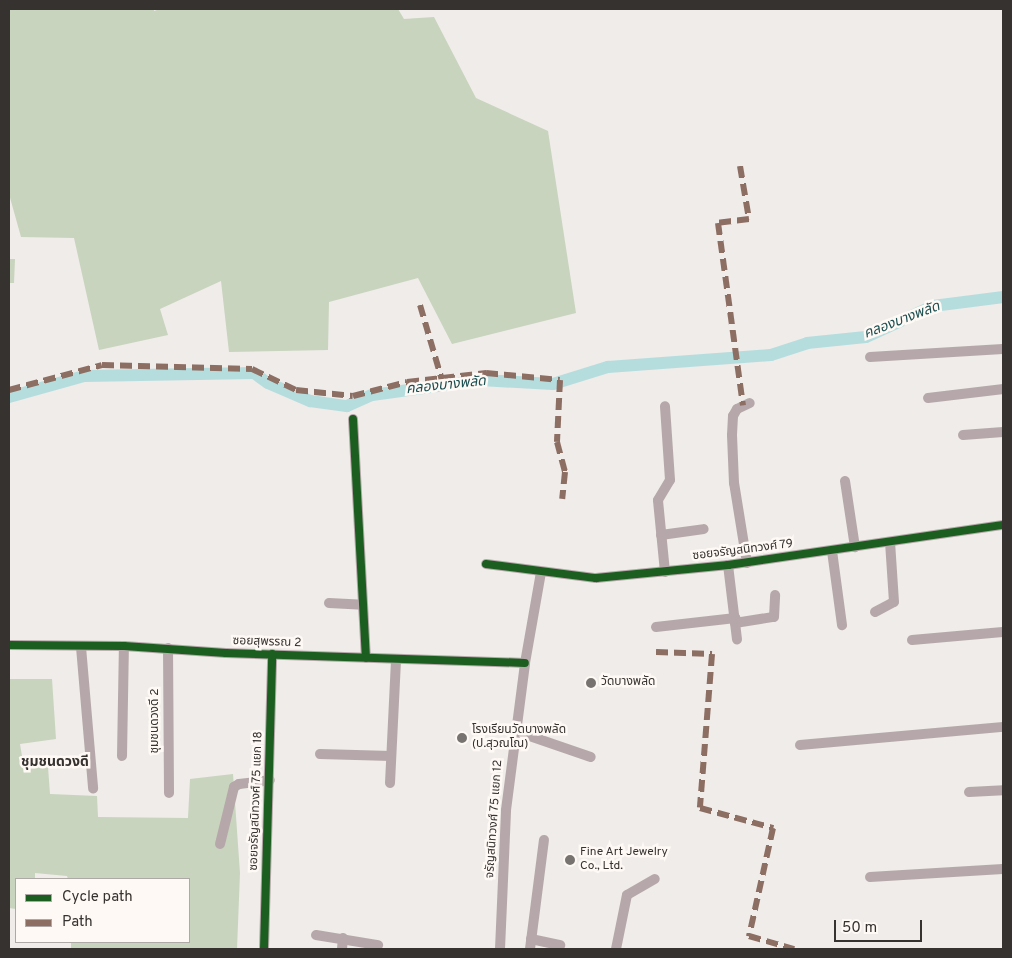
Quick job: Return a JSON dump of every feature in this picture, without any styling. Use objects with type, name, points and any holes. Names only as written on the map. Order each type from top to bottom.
[{"type":"street","points":[[870,357],[1003,349]]},
{"type":"street","points":[[928,398],[1003,389]]},
{"type":"street","points":[[748,563],[734,483],[732,435],[733,416],[737,409],[750,403]]},
{"type":"street","points":[[664,572],[658,500],[670,480],[665,406]]},
{"type":"street","points":[[353,419],[366,658]]},
{"type":"street","points":[[963,435],[1003,432]]},
{"type":"street","points":[[846,481],[855,547]]},
{"type":"street","name":"ซอยจรัญสนิทวงศ์ 79","points":[[486,564],[596,578],[748,563],[1003,525]]},
{"type":"street","points":[[661,535],[704,529]]},
{"type":"street","points":[[875,612],[894,602],[890,542]]},
{"type":"street","points":[[832,551],[842,625]]},
{"type":"street","points":[[728,565],[737,639]]},
{"type":"street","name":"จรัญสนิทวงศ์ 75 แยก 12","points":[[500,949],[506,810],[525,663],[541,572]]},
{"type":"street","points":[[656,627],[774,617],[775,595]]},
{"type":"street","points":[[329,603],[363,605]]},
{"type":"street","points":[[912,640],[1003,632]]},
{"type":"street","name":"ซอยสุพรรณ 2","points":[[9,645],[124,646],[366,658],[525,663]]},
{"type":"street","points":[[122,756],[124,646]]},
{"type":"street","points":[[81,647],[92,788]]},
{"type":"street","name":"ชุมชนดวงดี 2","points":[[168,648],[169,793]]},
{"type":"street","name":"ซอยจรัญสนิทวงศ์ 75 แยก 18","points":[[264,949],[272,654]]},
{"type":"street","points":[[390,782],[396,659]]},
{"type":"street","points":[[800,745],[1003,727]]},
{"type":"street","points":[[515,731],[591,757]]},
{"type":"street","points":[[320,754],[391,756]]},
{"type":"street","points":[[220,844],[234,787],[239,784],[270,780]]},
{"type":"street","points":[[969,792],[1003,790]]},
{"type":"street","points":[[544,840],[530,944],[560,945]]},
{"type":"street","points":[[870,878],[1003,869]]},
{"type":"street","points":[[616,949],[627,894],[655,879]]},
{"type":"street","points":[[316,935],[378,945]]},
{"type":"street","points":[[342,949],[343,938]]},
{"type":"green space","points":[[9,9],[154,9],[154,11],[160,9],[398,9],[404,19],[434,17],[476,98],[548,131],[576,313],[452,344],[418,278],[329,302],[328,350],[229,352],[221,281],[160,309],[168,335],[99,350],[74,238],[21,237],[9,194]]},
{"type":"green space","points":[[9,259],[15,259],[14,283],[9,283]]},
{"type":"green space","points":[[9,656],[10,679],[52,679],[56,739],[20,744],[24,768],[48,767],[50,794],[97,796],[98,817],[188,818],[190,779],[233,774],[240,873],[237,949],[71,949],[71,943],[190,943],[190,878],[68,878],[67,876],[35,873],[35,878],[15,878],[15,909],[9,908]]},
{"type":"waterway","name":"คลองบางพลัด","points":[[9,397],[84,376],[254,373],[268,383],[310,401],[347,406],[372,395],[481,380],[553,384],[608,367],[771,355],[807,343],[866,337],[933,306],[1003,297]]},
{"type":"marked path","points":[[740,166],[749,219],[718,223],[743,405]]},
{"type":"marked path","points":[[420,305],[442,380]]},
{"type":"marked path","points":[[9,390],[102,365],[252,369],[296,390],[353,396],[407,382],[486,373],[560,380],[557,442],[565,472],[562,499]]},
{"type":"marked path","points":[[656,652],[712,654],[700,808],[773,828],[749,936],[794,949]]},
{"type":"cycle path","points":[[353,419],[366,658]]},
{"type":"cycle path","points":[[486,564],[596,578],[728,565],[1003,525]]},
{"type":"cycle path","points":[[9,645],[124,646],[226,653],[525,663]]},
{"type":"cycle path","points":[[264,949],[272,654]]},
{"type":"place","name":"วัดบางพลัด","points":[[591,683]]},
{"type":"place","name":"โรงเรียนวัดบางพลัด (ป.สุวณโณ)","points":[[462,738]]},
{"type":"place","name":"Fine Art Jewelry Co., Ltd.","points":[[570,860]]},
{"type":"district","name":"ชุมชนดวงดี","points":[[55,763]]}]
